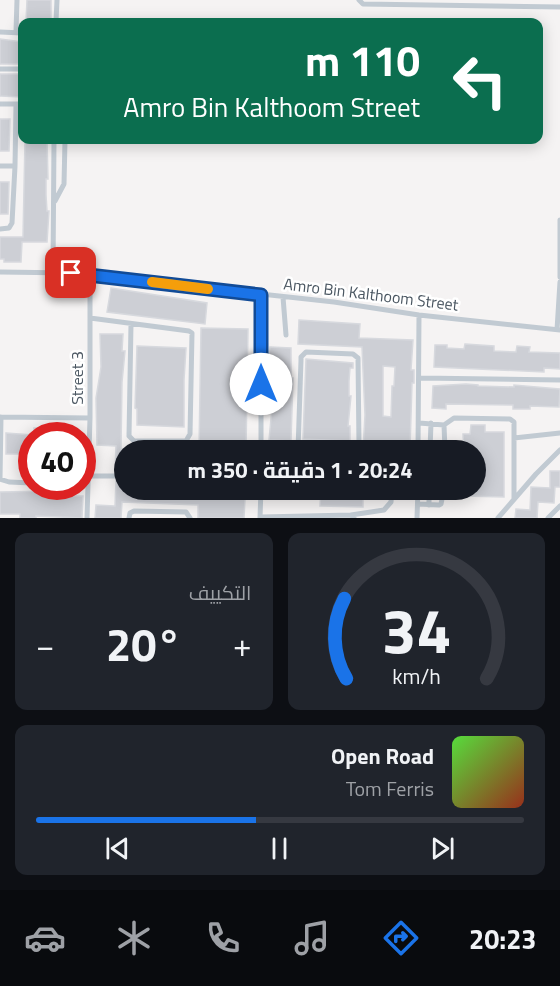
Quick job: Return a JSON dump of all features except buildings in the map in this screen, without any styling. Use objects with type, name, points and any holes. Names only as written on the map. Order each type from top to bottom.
[{"type":"street","points":[[17,0],[18,18]]},
{"type":"street","points":[[56,18],[57,0]]},
{"type":"street","points":[[359,0],[362,4],[376,2],[449,3],[560,7]]},
{"type":"street","points":[[388,0],[393,4]]},
{"type":"street","points":[[0,32],[18,32]]},
{"type":"street","points":[[0,69],[18,69]]},
{"type":"street","points":[[0,104],[15,104],[12,223],[9,228],[0,229]]},
{"type":"street","points":[[53,272],[54,144]]},
{"type":"street","points":[[54,203],[64,184],[65,144]]},
{"type":"street","points":[[0,166],[15,166]]},
{"type":"street","points":[[560,220],[560,277]]},
{"type":"street","name":"Amro Bin Kalthoom Street","points":[[0,272],[90,275],[559,330]]},
{"type":"street","name":"Street 3","points":[[90,275],[90,422]]},
{"type":"street","points":[[559,330],[560,282]]},
{"type":"street","points":[[261,295],[261,440]]},
{"type":"street","points":[[283,297],[286,335]]},
{"type":"street","points":[[418,440],[419,315]]},
{"type":"street","points":[[90,318],[189,331],[193,334],[190,434],[186,441],[134,441],[129,436],[131,324]]},
{"type":"street","points":[[298,440],[301,357],[306,352],[353,354],[358,358],[360,440]]},
{"type":"street","points":[[420,378],[560,380]]},
{"type":"street","points":[[18,482],[0,479],[0,417],[90,418]]},
{"type":"street","points":[[419,423],[444,425],[454,418],[510,419],[513,422],[514,438],[514,498]]},
{"type":"street","points":[[430,440],[431,423]]},
{"type":"street","points":[[444,425],[445,440]]},
{"type":"street","points":[[514,438],[560,433]]},
{"type":"street","points":[[498,518],[560,450]]},
{"type":"street","points":[[96,476],[114,476]]},
{"type":"street","name":"Street 3","points":[[86,500],[87,518]]},
{"type":"street","points":[[261,500],[261,517],[352,517],[384,510],[391,500]]},
{"type":"street","points":[[417,518],[418,500]]},
{"type":"street","points":[[429,500],[429,505]]},
{"type":"street","points":[[418,504],[441,504],[442,500]]},
{"type":"street","points":[[548,518],[560,506]]},
{"type":"street","points":[[129,518],[130,513],[134,511],[186,512],[190,518]]},
{"type":"slow traffic","points":[[152,282],[208,289]]},
{"type":"route","points":[[71,273],[261,295],[261,384]]}]
